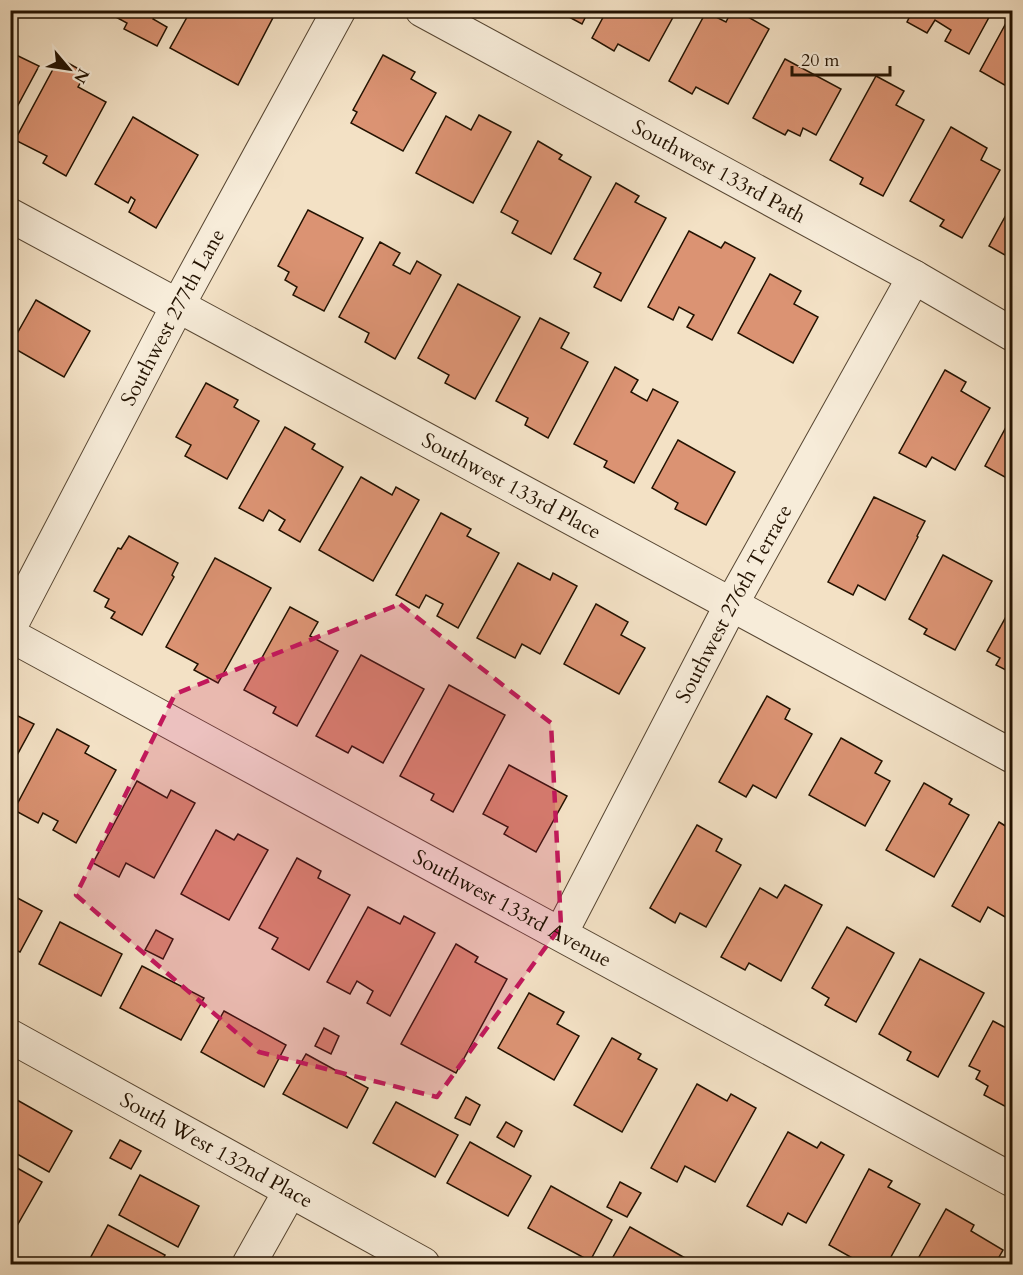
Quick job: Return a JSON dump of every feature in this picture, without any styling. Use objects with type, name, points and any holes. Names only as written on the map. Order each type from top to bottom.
[{"type":"street","name":"Southwest 277th Lane","points":[[10,627],[177,306],[339,10]]},
{"type":"street","name":"Southwest 133rd Path","points":[[422,10],[914,277],[1012,334]]},
{"type":"street","name":"Southwest 133rd Place","points":[[10,215],[1012,756]]},
{"type":"street","name":"Southwest 276th Terrace","points":[[561,933],[731,605],[914,277]]},
{"type":"street","name":"Southwest 133rd Avenue","points":[[10,635],[1012,1180]]},
{"type":"street","name":"South West 132nd Place","points":[[10,1036],[423,1264]]},
{"type":"street","points":[[249,1264],[290,1191]]},
{"type":"highlighted area","points":[[400,604],[551,723],[561,926],[437,1097],[259,1052],[76,895],[175,694]]},
{"type":"building","points":[[103,10],[158,10],[153,19],[167,27],[157,46],[124,29],[127,23]]},
{"type":"building","points":[[191,10],[277,10],[238,85],[170,48]]},
{"type":"building","points":[[556,10],[589,10],[582,24]]},
{"type":"building","points":[[607,10],[677,10],[649,61],[618,44],[614,51],[592,38]]},
{"type":"building","points":[[732,10],[736,10],[769,29],[728,104],[696,87],[692,94],[669,81],[706,12],[726,22]]},
{"type":"building","points":[[913,10],[993,10],[969,54],[945,41],[951,30],[935,20],[927,33],[907,22]]},
{"type":"building","points":[[1012,12],[1012,79],[1008,87],[980,71]]},
{"type":"building","points":[[10,52],[39,66],[10,120]]},
{"type":"building","points":[[383,55],[415,72],[411,79],[436,93],[403,151],[351,123],[357,112],[353,110]]},
{"type":"building","points":[[59,58],[86,73],[78,87],[106,102],[66,176],[43,163],[47,156],[15,140]]},
{"type":"building","points":[[785,59],[841,89],[816,135],[803,128],[800,136],[788,130],[785,135],[753,118]]},
{"type":"building","points":[[876,76],[904,91],[896,105],[924,120],[883,196],[860,184],[863,178],[830,160]]},
{"type":"building","points":[[479,115],[511,132],[473,203],[416,173],[446,116],[471,130]]},
{"type":"building","points":[[133,117],[198,155],[156,228],[129,212],[135,200],[131,197],[128,203],[95,184]]},
{"type":"building","points":[[951,127],[987,148],[981,160],[1000,170],[962,238],[940,226],[944,220],[910,201]]},
{"type":"building","points":[[538,141],[562,155],[559,159],[591,177],[551,254],[512,233],[518,221],[501,212]]},
{"type":"building","points":[[616,183],[639,196],[635,202],[666,218],[621,301],[594,287],[601,273],[574,259]]},
{"type":"building","points":[[1012,204],[1012,259],[989,246]]},
{"type":"building","points":[[308,210],[363,238],[324,311],[293,295],[297,287],[285,280],[289,272],[278,266]]},
{"type":"building","points":[[689,231],[721,248],[725,242],[755,258],[712,340],[687,327],[694,315],[679,307],[673,320],[648,307]]},
{"type":"building","points":[[380,242],[400,253],[393,265],[410,274],[417,261],[441,275],[395,359],[365,342],[369,333],[339,317]]},
{"type":"building","points":[[770,274],[801,291],[794,304],[818,317],[793,363],[738,333]]},
{"type":"building","points":[[458,284],[520,317],[475,399],[445,383],[449,375],[418,358]]},
{"type":"building","points":[[36,300],[90,331],[64,377],[10,346]]},
{"type":"building","points":[[540,318],[569,333],[561,348],[588,362],[548,438],[525,425],[528,418],[496,401]]},
{"type":"building","points":[[615,367],[638,380],[631,392],[647,401],[653,389],[678,402],[634,483],[604,467],[607,461],[574,444]]},
{"type":"building","points":[[945,370],[966,382],[961,391],[990,408],[955,470],[932,457],[926,467],[899,453]]},
{"type":"building","points":[[206,383],[238,400],[234,407],[259,421],[227,479],[185,456],[191,445],[176,437]]},
{"type":"building","points":[[1012,416],[1012,481],[985,466]]},
{"type":"building","points":[[285,427],[315,444],[312,449],[343,467],[300,542],[279,530],[285,520],[269,510],[263,521],[239,508]]},
{"type":"building","points":[[678,440],[735,472],[706,525],[675,509],[678,503],[652,488]]},
{"type":"building","points":[[361,477],[392,495],[396,487],[419,500],[373,581],[319,550]]},
{"type":"building","points":[[874,497],[925,521],[885,600],[858,585],[853,595],[828,582]]},
{"type":"building","points":[[441,513],[471,529],[467,536],[499,553],[458,628],[437,616],[443,604],[426,595],[419,608],[396,595]]},
{"type":"building","points":[[129,536],[178,563],[172,575],[174,577],[142,635],[111,618],[115,612],[105,607],[109,599],[94,591],[118,548],[121,549]]},
{"type":"building","points":[[943,555],[992,581],[955,650],[924,634],[927,629],[909,619]]},
{"type":"building","points":[[215,558],[271,588],[218,683],[194,670],[198,664],[166,647]]},
{"type":"building","points":[[518,563],[550,580],[553,573],[577,586],[540,654],[522,644],[515,658],[477,638]]},
{"type":"building","points":[[596,604],[628,622],[621,635],[645,648],[619,694],[564,664]]},
{"type":"building","points":[[1012,606],[1012,682],[1007,679],[1010,672],[996,665],[1000,658],[987,651]]},
{"type":"building","points":[[290,607],[318,622],[310,636],[338,651],[297,726],[273,713],[276,707],[244,690]]},
{"type":"building","points":[[361,655],[424,689],[383,763],[352,746],[348,753],[316,736]]},
{"type":"building","points":[[449,685],[505,715],[453,812],[431,800],[434,794],[400,776]]},
{"type":"building","points":[[767,696],[790,709],[785,719],[812,734],[776,798],[753,785],[746,797],[719,782]]},
{"type":"building","points":[[10,712],[34,724],[10,768]]},
{"type":"building","points":[[57,729],[89,746],[85,753],[116,770],[76,843],[53,830],[58,821],[43,813],[38,823],[14,810]]},
{"type":"building","points":[[841,738],[882,761],[875,773],[890,781],[865,826],[809,795]]},
{"type":"building","points":[[509,765],[567,796],[536,852],[504,834],[508,827],[483,814]]},
{"type":"building","points":[[137,781],[167,798],[171,790],[195,803],[154,878],[126,863],[119,877],[93,863]]},
{"type":"building","points":[[924,783],[952,799],[949,804],[969,815],[934,877],[886,850]]},
{"type":"building","points":[[999,822],[1012,830],[1012,921],[988,907],[980,922],[952,906]]},
{"type":"building","points":[[697,825],[722,839],[716,851],[741,865],[706,927],[680,913],[675,923],[650,908]]},
{"type":"building","points":[[216,830],[234,840],[238,834],[268,850],[229,920],[181,894]]},
{"type":"building","points":[[297,858],[321,871],[318,878],[350,895],[309,970],[272,949],[278,938],[259,928]]},
{"type":"building","points":[[785,885],[822,905],[781,981],[749,963],[745,970],[721,957],[760,888],[777,898]]},
{"type":"building","points":[[10,894],[42,911],[20,952],[10,947]]},
{"type":"building","points":[[368,907],[400,924],[404,916],[435,933],[390,1016],[367,1003],[373,991],[357,981],[350,994],[327,982]]},
{"type":"building","points":[[60,922],[122,954],[101,996],[39,964]]},
{"type":"building","points":[[847,927],[894,953],[856,1022],[825,1005],[829,998],[812,988]]},
{"type":"building","points":[[156,930],[173,939],[163,959],[145,950]]},
{"type":"building","points":[[456,944],[478,957],[475,962],[507,979],[456,1073],[401,1044]]},
{"type":"building","points":[[920,959],[984,993],[938,1077],[907,1060],[911,1052],[879,1034]]},
{"type":"building","points":[[142,966],[204,998],[181,1040],[120,1008]]},
{"type":"building","points":[[529,993],[564,1012],[557,1024],[579,1036],[554,1080],[498,1048]]},
{"type":"building","points":[[224,1011],[286,1045],[264,1087],[201,1052]]},
{"type":"building","points":[[993,1021],[1012,1031],[1012,1110],[984,1095],[988,1086],[976,1079],[980,1071],[969,1066]]},
{"type":"building","points":[[324,1028],[339,1036],[331,1054],[315,1046]]},
{"type":"building","points":[[612,1038],[641,1054],[638,1059],[657,1069],[622,1132],[574,1105]]},
{"type":"building","points":[[306,1054],[368,1088],[347,1128],[283,1094]]},
{"type":"building","points":[[697,1084],[727,1101],[731,1094],[756,1108],[715,1182],[685,1166],[677,1182],[651,1168]]},
{"type":"building","points":[[10,1096],[72,1131],[49,1172],[10,1150]]},
{"type":"building","points":[[466,1097],[480,1105],[470,1125],[455,1118]]},
{"type":"building","points":[[396,1102],[458,1135],[435,1177],[373,1143]]},
{"type":"building","points":[[506,1122],[522,1131],[514,1147],[497,1137]]},
{"type":"building","points":[[788,1132],[817,1148],[821,1142],[844,1155],[806,1223],[788,1213],[782,1225],[747,1206]]},
{"type":"building","points":[[120,1140],[141,1151],[131,1169],[110,1158]]},
{"type":"building","points":[[470,1142],[531,1176],[508,1216],[447,1183]]},
{"type":"building","points":[[10,1164],[42,1182],[10,1238]]},
{"type":"building","points":[[869,1169],[892,1181],[888,1187],[920,1204],[887,1264],[853,1264],[856,1260],[829,1245]]},
{"type":"building","points":[[140,1175],[199,1206],[178,1247],[119,1215]]},
{"type":"building","points":[[620,1182],[641,1193],[627,1217],[607,1207]]},
{"type":"building","points":[[551,1186],[612,1220],[590,1261],[528,1228]]},
{"type":"building","points":[[946,1209],[974,1225],[971,1231],[1003,1250],[995,1264],[915,1264]]},
{"type":"building","points":[[108,1225],[165,1255],[160,1264],[87,1264]]},
{"type":"building","points":[[630,1227],[694,1263],[694,1264],[609,1264]]}]
